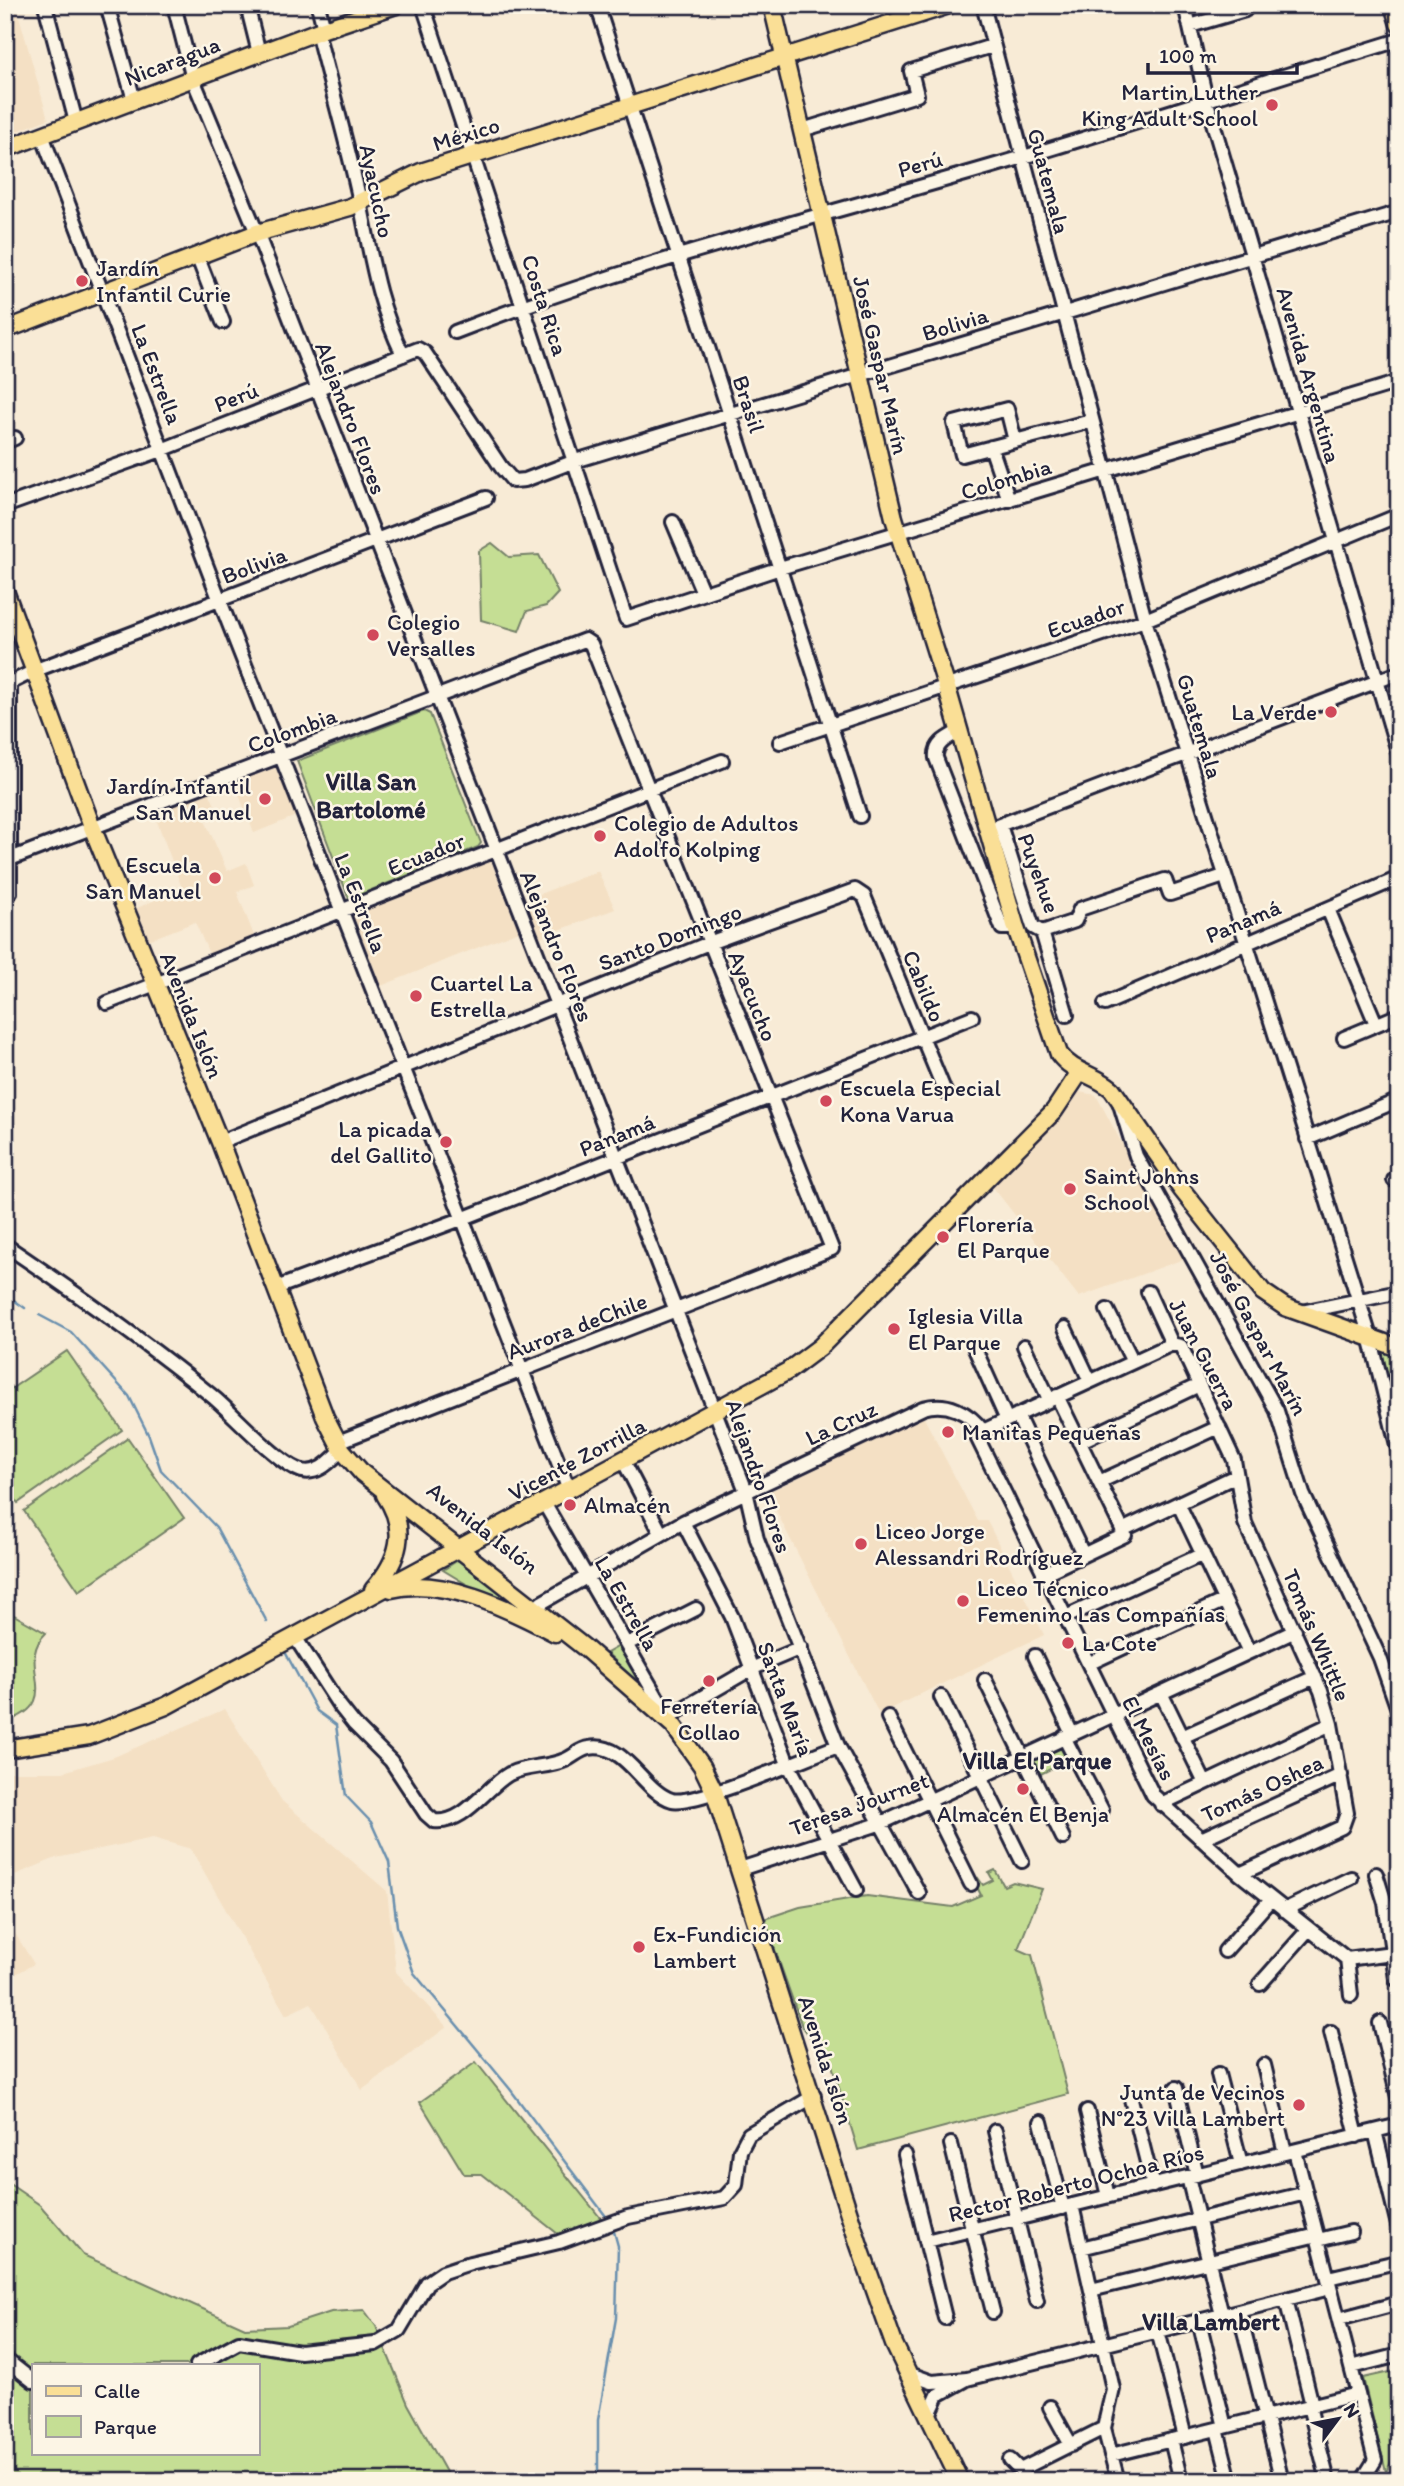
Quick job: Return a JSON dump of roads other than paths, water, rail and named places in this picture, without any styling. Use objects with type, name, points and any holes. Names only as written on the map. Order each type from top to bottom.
[{"type":"main road","name":"Nicaragua","points":[[5,149],[320,30],[396,5]]},
{"type":"main road","name":"José Gaspar Marín","points":[[772,5],[898,533],[960,731],[995,827],[1017,928],[1056,1047],[1064,1061],[1080,1072],[1097,1078],[1118,1096]]},
{"type":"main road","name":"México","points":[[5,330],[198,258],[257,233],[360,202],[421,172],[949,5]]},
{"type":"main road","points":[[1394,5],[1399,24]]},
{"type":"main road","name":"Avenida Islón","points":[[5,591],[93,827],[220,1142],[325,1416],[342,1448],[362,1473],[381,1489],[464,1545]]},
{"type":"main road","name":"Vicente Zorrilla","points":[[5,1749],[69,1741],[128,1723],[295,1637],[773,1381],[820,1347],[1054,1111],[1080,1072]]},
{"type":"main road","points":[[1118,1096],[1165,1168],[1257,1286],[1278,1303],[1371,1340],[1399,1348]]},
{"type":"main road","name":"Avenida Islón","points":[[342,1448],[541,1608],[671,1721],[695,1754],[715,1791],[814,2096],[859,2245],[907,2373],[960,2481]]},
{"type":"main road","points":[[368,1598],[393,1565],[400,1540],[398,1518],[381,1489]]},
{"type":"main road","points":[[368,1598],[408,1586],[452,1589],[546,1628],[585,1648]]},
{"type":"street","points":[[45,5],[76,122]]},
{"type":"street","points":[[107,5],[134,100]]},
{"type":"street","name":"Alejandro Flores","points":[[174,5],[193,79],[257,233],[435,698],[618,1158],[746,1491],[757,1539],[838,1746],[879,1824],[888,1832],[919,1893]]},
{"type":"street","points":[[247,5],[259,53]]},
{"type":"street","name":"Ayacucho","points":[[318,5],[320,30],[360,202],[371,267],[386,320],[403,355]]},
{"type":"street","name":"Costa Rica","points":[[423,5],[626,619]]},
{"type":"street","name":"Brasil","points":[[597,5],[860,816]]},
{"type":"street","name":"Guatemala","points":[[983,5],[1145,620],[1371,1340],[1398,1449]]},
{"type":"street","name":"Avenida Argentina","points":[[1185,5],[1206,99],[1399,755]]},
{"type":"street","points":[[1190,26],[1245,10],[1242,5]]},
{"type":"street","name":"Perú","points":[[455,332],[522,306],[822,214],[1021,157],[1399,40]]},
{"type":"street","points":[[802,130],[917,95],[911,71],[992,46]]},
{"type":"street","name":"La Estrella","points":[[42,135],[220,601],[569,1490]]},
{"type":"street","name":"Bolivia","points":[[403,355],[418,349],[425,353],[501,467],[513,481],[525,480],[575,461],[1399,212]]},
{"type":"street","points":[[198,258],[223,322]]},
{"type":"street","name":"Perú","points":[[5,506],[164,449],[403,355]]},
{"type":"street","name":"Colombia","points":[[626,619],[780,569],[1399,382]]},
{"type":"street","points":[[1016,441],[1007,409],[954,423],[962,455],[991,447],[1016,441],[1091,421]]},
{"type":"street","points":[[991,447],[1009,500]]},
{"type":"street","name":"Bolivia","points":[[10,859],[7,691],[10,683],[36,670],[486,498]]},
{"type":"street","name":"Ecuador","points":[[780,742],[1145,620],[1399,515]]},
{"type":"street","points":[[673,522],[703,593]]},
{"type":"street","name":"Ayacucho","points":[[588,640],[832,1250]]},
{"type":"street","name":"Colombia","points":[[10,859],[588,640]]},
{"type":"street","points":[[995,827],[1399,673]]},
{"type":"street","points":[[960,731],[940,744],[936,758],[1002,928],[1017,928]]},
{"type":"street","name":"Ecuador","points":[[107,1003],[722,761]]},
{"type":"street","name":"Puyehue","points":[[995,827],[1033,927],[1042,932],[1067,1015]]},
{"type":"street","points":[[9,893],[10,859]]},
{"type":"street","name":"Puyehue","points":[[1042,932],[1075,921],[1080,909],[1165,880],[1170,894],[1224,876]]},
{"type":"street","name":"Panamá","points":[[1105,1004],[1399,878]]},
{"type":"street","name":"Santo Domingo","points":[[220,1142],[709,943],[855,890],[864,896]]},
{"type":"street","name":"Cabildo","points":[[864,896],[945,1092]]},
{"type":"street","points":[[1328,909],[1376,1024]]},
{"type":"street","points":[[1344,1038],[1399,1015]]},
{"type":"street","name":"Panamá","points":[[276,1288],[464,1218],[972,1017]]},
{"type":"street","name":"José Gaspar Marín","points":[[1118,1096],[1136,1156],[1277,1411],[1303,1494],[1384,1667],[1399,1712]]},
{"type":"street","points":[[1307,1139],[1399,1100]]},
{"type":"street","name":"Aurora deChile","points":[[5,1245],[149,1346],[214,1397],[288,1464],[303,1471],[318,1470],[342,1448],[522,1370],[832,1250]]},
{"type":"street","name":"Juan Guerra","points":[[1148,1292],[1172,1344],[1181,1346],[1234,1460],[1236,1476]]},
{"type":"street","points":[[1301,1312],[1399,1292]]},
{"type":"street","points":[[1107,1310],[1133,1362]]},
{"type":"street","points":[[1065,1328],[1090,1381]]},
{"type":"street","points":[[983,1432],[1172,1344]]},
{"type":"street","points":[[1024,1346],[1079,1442],[1124,1532]]},
{"type":"street","points":[[975,1349],[1083,1554]]},
{"type":"street","points":[[1079,1442],[1199,1385]]},
{"type":"street","name":"La Cruz","points":[[541,1608],[587,1575],[661,1533],[934,1405],[958,1410],[974,1419],[983,1432]]},
{"type":"street","points":[[1099,1482],[1219,1427]]},
{"type":"street","name":"El Mesías","points":[[983,1432],[978,1439],[1043,1574],[1068,1616],[1153,1795],[1240,1874],[1347,1959]]},
{"type":"street","points":[[622,1460],[661,1533]]},
{"type":"street","points":[[1043,1574],[1236,1476]]},
{"type":"street","name":"Tomás Whittle","points":[[1236,1476],[1245,1523],[1296,1631],[1331,1724],[1348,1813],[1342,1828],[1240,1874]]},
{"type":"street","name":"La Estrella","points":[[544,1503],[671,1721]]},
{"type":"street","points":[[1179,1505],[1249,1652]]},
{"type":"street","name":"Santa María","points":[[683,1522],[733,1616],[788,1764],[856,1890]]},
{"type":"street","points":[[1068,1616],[1203,1554]]},
{"type":"street","points":[[1090,1663],[1223,1601]]},
{"type":"street","points":[[627,1644],[696,1609]]},
{"type":"street","name":"Teresa Journet","points":[[740,1869],[879,1824],[1296,1631]]},
{"type":"street","points":[[295,1637],[354,1724],[391,1761],[426,1814],[434,1821],[445,1820],[466,1809],[510,1773],[560,1762],[589,1747],[603,1749],[622,1758],[671,1799],[687,1800],[838,1746]]},
{"type":"street","points":[[671,1721],[751,1669],[801,1648]]},
{"type":"street","points":[[1035,1656],[1102,1810]]},
{"type":"street","points":[[1182,1737],[1315,1677]]},
{"type":"street","points":[[985,1680],[1063,1838]]},
{"type":"street","points":[[1161,1693],[1205,1783]]},
{"type":"street","points":[[941,1697],[1022,1861]]},
{"type":"street","points":[[888,1717],[971,1884]]},
{"type":"street","points":[[1161,1804],[1331,1724]]},
{"type":"street","name":"Tomás Oshea","points":[[1201,1839],[1341,1775]]},
{"type":"street","points":[[1376,1874],[1385,1903],[1396,1979]]},
{"type":"street","points":[[1284,1910],[1351,1878]]},
{"type":"street","points":[[1225,1951],[1271,1899]]},
{"type":"street","points":[[1260,1984],[1308,1930]]},
{"type":"street","points":[[1351,1995],[1347,1959],[1392,1953]]},
{"type":"street","points":[[1380,2023],[1399,2101]]},
{"type":"street","points":[[1331,2032],[1357,2136]]},
{"type":"street","points":[[1264,2065],[1290,2152],[1306,2193],[1375,2460],[1362,2481]]},
{"type":"street","points":[[1218,2074],[1241,2164]]},
{"type":"street","points":[[1176,2088],[1193,2176],[1198,2219],[1222,2315]]},
{"type":"street","points":[[199,2364],[239,2342],[300,2352],[375,2344],[398,2330],[424,2288],[437,2275],[470,2263],[559,2242],[611,2222],[691,2207],[728,2196],[737,2182],[740,2151],[745,2139],[757,2129],[814,2096]]},
{"type":"street","points":[[1131,2099],[1153,2186]]},
{"type":"street","points":[[1087,2112],[1108,2196]]},
{"type":"street","points":[[1041,2122],[1082,2248],[1113,2389],[1104,2428],[1114,2479]]},
{"type":"street","name":"Rector Roberto Ochoa Ríos","points":[[926,2241],[1399,2125]]},
{"type":"street","points":[[1375,2131],[1398,2225]]},
{"type":"street","points":[[995,2132],[1037,2301]]},
{"type":"street","points":[[951,2144],[993,2312]]},
{"type":"street","points":[[905,2155],[945,2318]]},
{"type":"street","points":[[1082,2248],[1306,2193]]},
{"type":"street","points":[[1091,2290],[1209,2261],[1351,2232]]},
{"type":"street","points":[[907,2373],[933,2382],[967,2379],[1286,2299],[1392,2263]]},
{"type":"street","points":[[1286,2299],[1328,2481]]},
{"type":"street","points":[[1339,2319],[1399,2303]]},
{"type":"street","points":[[1239,2311],[1282,2481]]},
{"type":"street","points":[[1199,2321],[1230,2481]]},
{"type":"street","points":[[1158,2330],[1185,2437]]},
{"type":"street","points":[[1351,2367],[1399,2355]]},
{"type":"street","points":[[5,2359],[32,2380]]},
{"type":"street","points":[[928,2417],[938,2395],[967,2379]]},
{"type":"street","points":[[1111,2455],[1358,2394]]},
{"type":"street","points":[[1050,2407],[1072,2445]]},
{"type":"street","points":[[1010,2460],[1020,2470],[1104,2428]]},
{"type":"street","points":[[1171,2440],[1181,2481]]},
{"type":"waterway","points":[[5,1294],[25,1308]]},
{"type":"waterway","points":[[39,1315],[71,1332],[129,1396],[149,1436],[161,1470],[216,1527],[267,1622]]},
{"type":"waterway","points":[[284,1650],[317,1711],[336,1725],[346,1796],[371,1822],[389,1862],[397,1926],[414,1973],[510,2089],[608,2219]]},
{"type":"waterway","points":[[598,2481],[598,2420],[616,2318],[618,2246],[613,2228]]},
{"type":"place","name":"Martin Luther King Adult School","points":[[1272,105]]},
{"type":"place","name":"Jardín Infantil Curie","points":[[82,281]]},
{"type":"place","name":"Colegio Versalles","points":[[373,635]]},
{"type":"place","name":"La Verde","points":[[1331,712]]},
{"type":"place","name":"Jardín Infantil San Manuel","points":[[265,799]]},
{"type":"place","name":"Colegio de Adultos Adolfo Kolping","points":[[600,836]]},
{"type":"place","name":"Escuela San Manuel","points":[[215,878]]},
{"type":"place","name":"Cuartel La Estrella","points":[[416,996]]},
{"type":"place","name":"Escuela Especial Kona Varua","points":[[826,1101]]},
{"type":"place","name":"La picada del Gallito","points":[[446,1142]]},
{"type":"place","name":"Saint Johns School","points":[[1070,1189]]},
{"type":"place","name":"Florería El Parque","points":[[943,1237]]},
{"type":"place","name":"Iglesia Villa El Parque","points":[[894,1329]]},
{"type":"place","name":"Manitas Pequeñas","points":[[948,1432]]},
{"type":"place","name":"Almacén","points":[[570,1505]]},
{"type":"place","name":"Liceo Jorge Alessandri Rodríguez","points":[[861,1544]]},
{"type":"place","name":"Liceo Técnico Femenino Las Compañías","points":[[963,1601]]},
{"type":"place","name":"La Cote","points":[[1068,1643]]},
{"type":"place","name":"Ferretería Collao","points":[[709,1681]]},
{"type":"place","name":"Almacén El Benja","points":[[1023,1789]]},
{"type":"place","name":"Ex-Fundición Lambert","points":[[639,1947]]},
{"type":"place","name":"Junta de Vecinos N°23 Villa Lambert","points":[[1299,2105]]},
{"type":"district","name":"Villa San Bartolomé","points":[[371,796]]},
{"type":"district","name":"Villa El Parque","points":[[1037,1761]]},
{"type":"district","name":"Villa Lambert","points":[[1211,2322]]}]
